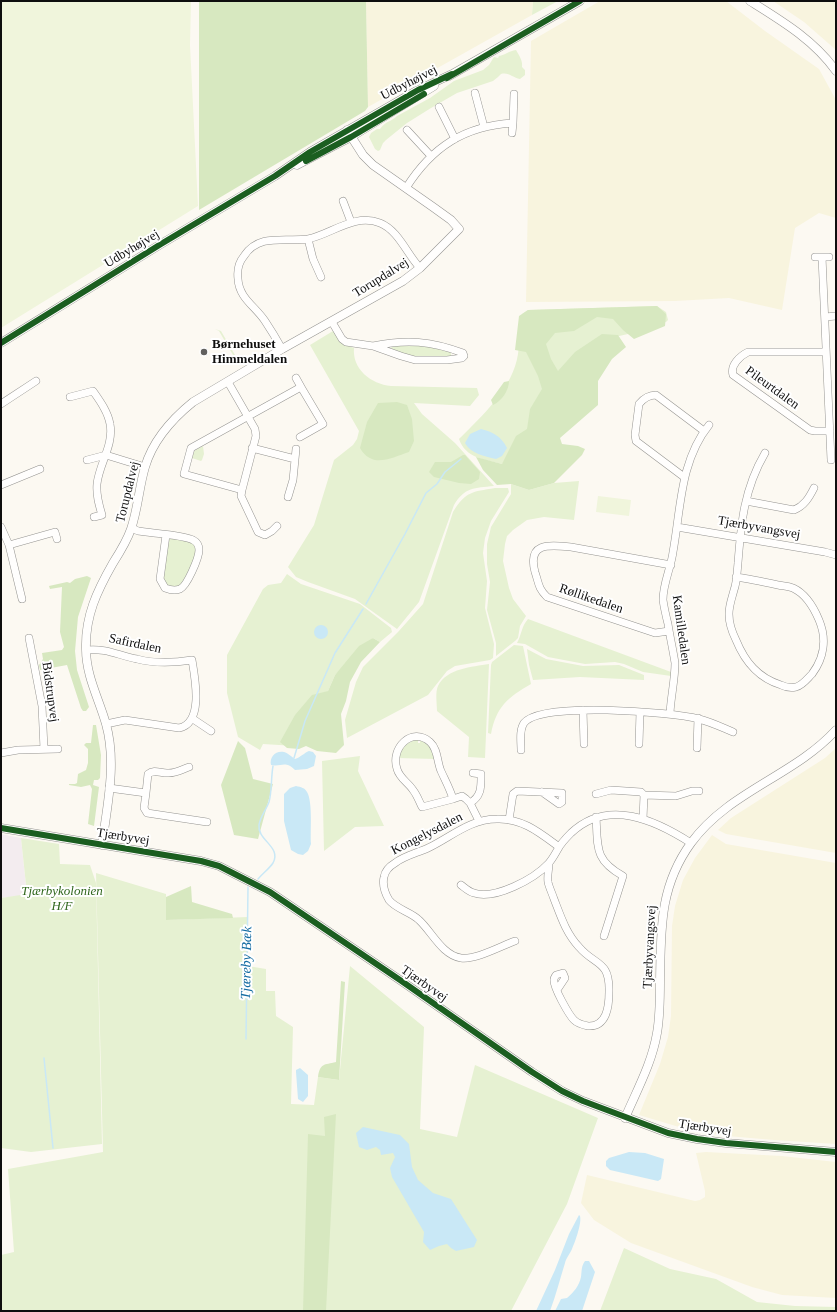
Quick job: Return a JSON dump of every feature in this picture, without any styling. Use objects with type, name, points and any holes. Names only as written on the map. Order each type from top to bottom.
[{"type":"street","name":"Udbyhøjvej","points":[[1,343],[160,244],[275,176],[422,95],[452,74],[580,1]]},
{"type":"street","points":[[750,1],[807,39],[836,71]]},
{"type":"street","points":[[475,93],[484,127]]},
{"type":"street","points":[[512,133],[514,94]]},
{"type":"street","points":[[438,107],[455,138]]},
{"type":"street","points":[[406,188],[430,156],[455,138],[484,127],[513,123]]},
{"type":"street","points":[[407,130],[430,156]]},
{"type":"street","name":"Torupdalvej","points":[[102,845],[111,757],[106,724],[90,677],[86,650],[86,635],[92,606],[97,592],[132,528],[145,467],[156,442],[176,417],[194,402],[402,281],[420,268],[459,229],[451,220],[433,206],[381,172],[367,160],[349,134]]},
{"type":"street","points":[[343,201],[351,222]]},
{"type":"street","points":[[282,350],[264,320],[241,293],[237,277],[238,268],[243,257],[251,248],[261,242],[269,240],[308,238],[333,230],[351,222],[369,220],[380,223],[389,228],[420,268]]},
{"type":"street","points":[[308,238],[313,259],[321,277]]},
{"type":"street","points":[[822,257],[831,460]]},
{"type":"street","points":[[825,317],[836,316]]},
{"type":"street","points":[[332,322],[342,339],[346,342],[373,346],[401,356],[422,360],[447,360],[462,358],[464,356],[463,353],[443,346],[419,342],[396,342],[373,346]]},
{"type":"street","name":"Pileurtdalen","points":[[826,352],[748,352],[742,355],[732,367],[732,371],[733,375],[810,430],[830,431]]},
{"type":"street","points":[[296,378],[323,424],[300,437]]},
{"type":"street","points":[[1,404],[36,381]]},
{"type":"street","points":[[228,382],[249,416],[255,429],[256,436],[242,490],[243,501],[258,532],[264,535],[272,531],[277,526]]},
{"type":"street","points":[[242,490],[184,474],[191,448],[301,387]]},
{"type":"street","points":[[70,397],[93,391],[106,411],[110,423],[111,431],[97,485],[97,495],[102,515],[94,517]]},
{"type":"street","points":[[684,477],[636,441],[635,435],[639,404],[642,400],[656,394],[704,431]]},
{"type":"street","name":"Kamilledalen","points":[[670,713],[675,663],[663,601],[664,587],[671,566],[684,477],[694,451],[704,431],[709,425]]},
{"type":"street","points":[[252,448],[295,459]]},
{"type":"street","points":[[288,497],[293,480],[296,450]]},
{"type":"street","points":[[736,577],[793,588],[802,594],[813,607],[821,625],[824,640],[822,655],[816,668],[806,681],[796,687],[787,687],[774,683],[756,671],[742,655],[732,631],[729,615],[730,602],[736,577],[740,537],[746,501],[756,470],[765,453]]},
{"type":"street","points":[[87,460],[106,454],[145,467]]},
{"type":"street","points":[[1,485],[40,469]]},
{"type":"street","points":[[746,501],[794,510],[801,507],[814,488]]},
{"type":"street","name":"Tjærbyvangsvej","points":[[677,526],[836,555]]},
{"type":"street","points":[[1,527],[9,545],[22,599]]},
{"type":"street","points":[[132,528],[138,531],[166,535],[193,540],[198,545],[199,554],[187,582],[182,588],[176,590],[165,588],[160,579],[166,535]]},
{"type":"street","points":[[9,545],[55,532],[57,538]]},
{"type":"street","name":"Røllikedalen","points":[[669,631],[655,633],[547,597],[541,590],[533,564],[533,557],[536,551],[541,548],[555,545],[671,566]]},
{"type":"street","name":"Bidstrupvej","points":[[29,638],[42,706],[44,749]]},
{"type":"street","name":"Safirdalen","points":[[86,650],[106,650],[137,659],[169,664],[192,660],[196,681],[196,699],[193,718]]},
{"type":"street","points":[[583,710],[584,744]]},
{"type":"street","points":[[530,743],[521,747],[522,729],[524,723],[530,719],[541,714],[583,710],[670,713],[698,718],[733,732]]},
{"type":"street","points":[[639,744],[640,712]]},
{"type":"street","points":[[106,724],[125,720],[179,728],[185,727],[193,718],[211,731]]},
{"type":"street","points":[[697,748],[698,718]]},
{"type":"street","name":"Tjærbyvangsvej","points":[[625,1118],[650,1060],[657,1032],[660,1003],[661,931],[665,898],[675,870],[691,843],[707,824],[724,808],[810,754],[836,730]]},
{"type":"street","points":[[453,799],[441,770],[434,746],[430,741],[420,737],[411,738],[403,742],[396,751],[396,767],[399,776],[414,791],[422,807],[453,799],[462,796],[470,803],[479,821]]},
{"type":"street","points":[[1,753],[18,750],[58,749]]},
{"type":"street","points":[[189,767],[169,774],[153,771],[148,774],[144,808],[147,813],[207,822]]},
{"type":"street","points":[[470,803],[478,797],[481,788],[482,774],[473,773]]},
{"type":"street","points":[[109,788],[146,793]]},
{"type":"street","points":[[596,794],[611,790],[641,792],[644,795],[676,796],[692,791],[699,791]]},
{"type":"street","points":[[509,820],[513,794],[517,791],[542,792]]},
{"type":"street","points":[[643,819],[644,795]]},
{"type":"street","points":[[462,885],[475,894],[487,894],[506,890],[519,885],[534,876],[549,864],[559,847],[572,832],[596,817],[609,814],[623,814],[643,819],[673,832],[691,843]]},
{"type":"street","points":[[596,817],[600,857],[605,865],[623,876],[604,936]]},
{"type":"street","name":"Kongelysdalen","points":[[515,941],[469,958],[454,956],[447,952],[411,913],[391,902],[385,894],[384,876],[387,870],[396,862],[479,821],[497,819],[509,820],[532,828],[559,847]]},
{"type":"street","name":"Tjærbyvej","points":[[1,828],[201,861],[219,866],[270,892],[290,905],[544,1080],[582,1101],[625,1118],[668,1133],[697,1139],[726,1143],[836,1152]]},
{"type":"street","points":[[549,864],[548,881],[563,924],[571,938],[580,949],[602,965],[607,972],[609,981],[608,1008],[605,1017],[600,1022],[591,1026],[582,1025],[574,1021],[557,990]]},
{"type":"street","points":[[534,876],[548,881]]},
{"type":"shaded area","points":[[366,1],[533,1],[532,15],[368,107]]},
{"type":"shaded area","points":[[600,1],[726,1],[819,69],[836,100],[836,218],[819,213],[795,228],[782,310],[729,298],[675,301],[526,302],[531,41]]},
{"type":"shaded area","points":[[773,1],[836,1],[836,50],[804,22]]},
{"type":"shaded area","points":[[836,748],[836,853],[726,834],[718,830],[731,818],[825,758]]},
{"type":"shaded area","points":[[1,834],[21,838],[27,895],[1,898]]},
{"type":"shaded area","points":[[712,835],[726,844],[836,863],[836,1144],[727,1136],[679,1127],[639,1115],[660,1064],[668,1037],[671,1016],[672,926],[675,906],[683,880],[695,858]]},
{"type":"shaded area","points":[[706,1152],[782,1156],[836,1162],[836,1298],[782,1295],[752,1287],[631,1243],[594,1220],[581,1203],[587,1175],[695,1201],[700,1200],[705,1197],[705,1191],[696,1153]]},
{"type":"green space","points":[[1,1],[191,1],[190,45],[198,206],[1,328]]},
{"type":"green space","points":[[199,1],[366,1],[368,107],[365,111],[199,210]]},
{"type":"green space","points":[[533,1],[558,1],[532,15]]},
{"type":"green space","points":[[516,50],[521,60],[522,67],[525,70],[525,75],[520,79],[506,74],[501,74],[493,81],[457,93],[407,123],[383,143],[380,150],[378,151],[375,149],[369,137],[371,133],[377,129],[380,129],[397,116],[430,98],[454,81],[483,70],[489,65],[494,57],[498,58],[499,56]]},
{"type":"green space","points":[[657,306],[666,312],[668,320],[666,322],[628,334],[597,341],[502,464],[477,457],[466,450],[462,445],[459,439],[495,401],[510,378],[518,354],[522,314],[528,310]]},
{"type":"green space","points":[[657,306],[666,314],[665,326],[634,339],[613,319],[597,317],[574,331],[555,333],[546,344],[551,359],[558,371],[575,352],[602,334],[618,335],[626,347],[612,359],[598,381],[598,405],[560,438],[562,444],[578,446],[585,449],[582,455],[554,483],[529,490],[511,484],[497,485],[483,470],[476,457],[502,464],[516,436],[527,429],[530,409],[542,389],[538,376],[526,352],[515,350],[519,316],[528,310]]},
{"type":"green space","points":[[215,329],[221,331],[235,355],[233,355],[219,331]]},
{"type":"green space","points":[[333,331],[344,344],[354,348],[356,363],[364,374],[376,382],[391,386],[477,388],[479,395],[470,406],[414,403],[422,414],[455,443],[494,486],[475,488],[466,492],[458,499],[454,505],[419,602],[397,629],[355,599],[296,577],[288,567],[314,525],[334,460],[353,445],[357,439],[359,431],[310,345]]},
{"type":"green space","points":[[416,344],[451,352],[451,358],[421,358],[391,351],[392,345]]},
{"type":"green space","points":[[509,381],[508,388],[504,395],[493,405],[491,400],[504,382]]},
{"type":"green space","points":[[397,402],[407,405],[412,419],[414,441],[409,452],[389,459],[376,460],[370,458],[360,448],[367,422],[378,403]]},
{"type":"green space","points":[[203,446],[204,454],[202,460],[192,458],[194,451]]},
{"type":"green space","points":[[465,455],[480,472],[479,479],[471,484],[459,483],[434,477],[429,472],[435,462],[451,462]]},
{"type":"green space","points":[[579,481],[574,520],[544,517],[527,520],[507,536],[503,561],[509,588],[513,599],[526,616],[520,626],[518,638],[496,656],[496,643],[487,610],[490,582],[487,564],[487,544],[491,527],[511,494],[511,484],[529,490],[554,483]]},
{"type":"green space","points":[[508,488],[509,492],[491,521],[485,538],[483,553],[487,581],[485,608],[494,644],[493,658],[490,660],[455,666],[447,671],[428,695],[347,738],[345,720],[356,682],[363,667],[398,632],[423,604],[453,512],[466,496],[481,490]]},
{"type":"green space","points":[[598,496],[631,500],[629,516],[596,512]]},
{"type":"green space","points":[[171,538],[191,541],[196,547],[196,555],[183,584],[175,588],[165,585],[162,574],[168,540]]},
{"type":"green space","points":[[287,574],[301,584],[360,604],[391,628],[392,632],[380,642],[373,638],[335,675],[328,691],[295,746],[263,744],[260,750],[238,737],[227,693],[227,655],[263,589],[268,585],[281,583]]},
{"type":"green space","points":[[87,576],[91,578],[78,617],[75,651],[77,670],[89,707],[86,711],[83,711],[67,665],[40,670],[39,665],[43,659],[42,653],[62,650],[64,647],[60,632],[62,587],[50,589],[49,586],[67,582],[70,583],[75,579]]},
{"type":"green space","points":[[528,619],[671,672],[671,676],[643,672],[615,662],[585,664],[548,657],[525,644],[517,643]]},
{"type":"green space","points":[[373,638],[380,642],[361,662],[350,682],[346,701],[341,714],[344,745],[336,753],[317,751],[306,746],[299,749],[287,748],[280,742],[295,715],[312,695],[328,691],[335,675],[359,646]]},
{"type":"green space","points":[[514,645],[523,646],[531,684],[510,698],[504,704],[496,717],[491,734],[488,733],[491,665],[492,662]]},
{"type":"green space","points":[[527,649],[546,659],[583,666],[619,665],[644,675],[644,680],[580,677],[533,680]]},
{"type":"green space","points":[[489,664],[485,758],[468,757],[469,737],[437,711],[437,689],[447,675],[460,669]]},
{"type":"green space","points":[[93,725],[96,725],[101,755],[100,778],[98,780],[94,780],[93,785],[99,787],[94,826],[88,824],[92,789],[90,785],[81,787],[69,785],[77,783],[78,774],[86,770],[88,763],[88,749],[84,745],[86,743],[91,743]]},
{"type":"green space","points":[[418,739],[418,743],[420,743],[420,740],[429,744],[436,759],[397,758],[404,745]]},
{"type":"green space","points":[[238,741],[245,748],[253,779],[273,784],[258,839],[234,835],[221,785]]},
{"type":"green space","points":[[360,756],[358,771],[384,826],[355,827],[324,851],[322,761]]},
{"type":"green space","name":"Tjærbykolonien H/F","points":[[21,838],[59,844],[60,864],[90,865],[96,883],[102,1144],[31,1152],[1,1148],[1,898],[27,894]]},
{"type":"green space","points":[[96,873],[166,894],[166,920],[248,917],[248,966],[266,969],[266,991],[275,991],[276,1016],[293,1027],[291,1104],[314,1105],[318,1077],[339,1080],[350,966],[424,1027],[420,1129],[457,1137],[475,1065],[598,1118],[567,1204],[511,1311],[1,1311],[1,1255],[14,1252],[8,1169],[103,1152]]},
{"type":"green space","points":[[191,886],[192,902],[232,914],[233,918],[166,920],[166,897]]},
{"type":"green space","points":[[341,981],[345,982],[339,1080],[318,1077],[320,1069],[323,1065],[336,1062]]},
{"type":"green space","points":[[336,1114],[326,1311],[303,1311],[308,1134],[325,1136],[324,1117]]},
{"type":"green space","points":[[624,1248],[670,1269],[716,1279],[757,1302],[795,1306],[836,1307],[836,1311],[600,1311]]},
{"type":"water","points":[[481,429],[493,433],[502,440],[507,448],[502,456],[496,459],[487,457],[474,452],[468,447],[465,443],[470,434]]},
{"type":"water","points":[[318,625],[324,625],[328,629],[328,635],[324,639],[318,639],[314,635],[314,629]]},
{"type":"water","points":[[309,751],[313,752],[316,756],[314,766],[307,769],[295,770],[289,765],[271,765],[272,757],[278,752],[288,754],[295,759]]},
{"type":"water","points":[[296,786],[303,788],[306,791],[310,803],[311,844],[308,851],[303,855],[291,850],[284,821],[284,794],[290,788]]},
{"type":"water","points":[[300,1068],[308,1075],[308,1096],[303,1102],[298,1099],[296,1070]]},
{"type":"water","points":[[363,1127],[400,1135],[409,1144],[412,1167],[418,1180],[433,1193],[451,1199],[477,1240],[474,1247],[456,1251],[447,1244],[430,1250],[423,1242],[424,1232],[392,1177],[390,1168],[395,1157],[393,1153],[381,1155],[380,1150],[376,1147],[367,1150],[359,1147],[356,1133]]},
{"type":"water","points":[[629,1152],[645,1153],[664,1159],[661,1179],[658,1181],[610,1170],[606,1166],[606,1161],[609,1158]]},
{"type":"water","points":[[579,1215],[580,1223],[578,1232],[566,1261],[550,1311],[536,1311],[555,1270],[569,1234]]},
{"type":"water","points":[[585,1261],[589,1261],[595,1272],[582,1311],[555,1311],[561,1299],[567,1298],[578,1286],[582,1267]]},
{"type":"waterway","points":[[366,604],[426,493],[437,484],[445,472],[461,459]]},
{"type":"waterway","points":[[294,758],[305,721],[335,653],[363,609]]},
{"type":"waterway","name":"Tjæreby Bæk","points":[[258,879],[273,863],[275,857],[272,848],[259,830],[259,825],[269,802],[271,793],[273,766]]},
{"type":"waterway","name":"Tjæreby Bæk","points":[[246,1039],[248,887]]},
{"type":"waterway","points":[[44,1058],[53,1148]]},
{"type":"cycle path","points":[[447,78],[580,1]]},
{"type":"cycle path","points":[[1,343],[161,244],[275,176],[310,152],[418,90],[452,74]]},
{"type":"cycle path","points":[[306,161],[351,137],[424,94]]},
{"type":"cycle path","points":[[1,828],[201,861],[219,866],[270,892],[532,1072],[562,1091],[583,1101],[668,1133],[697,1139],[726,1143],[836,1152]]},
{"type":"place","name":"Børnehuset Himmeldalen","points":[[204,352]]}]
